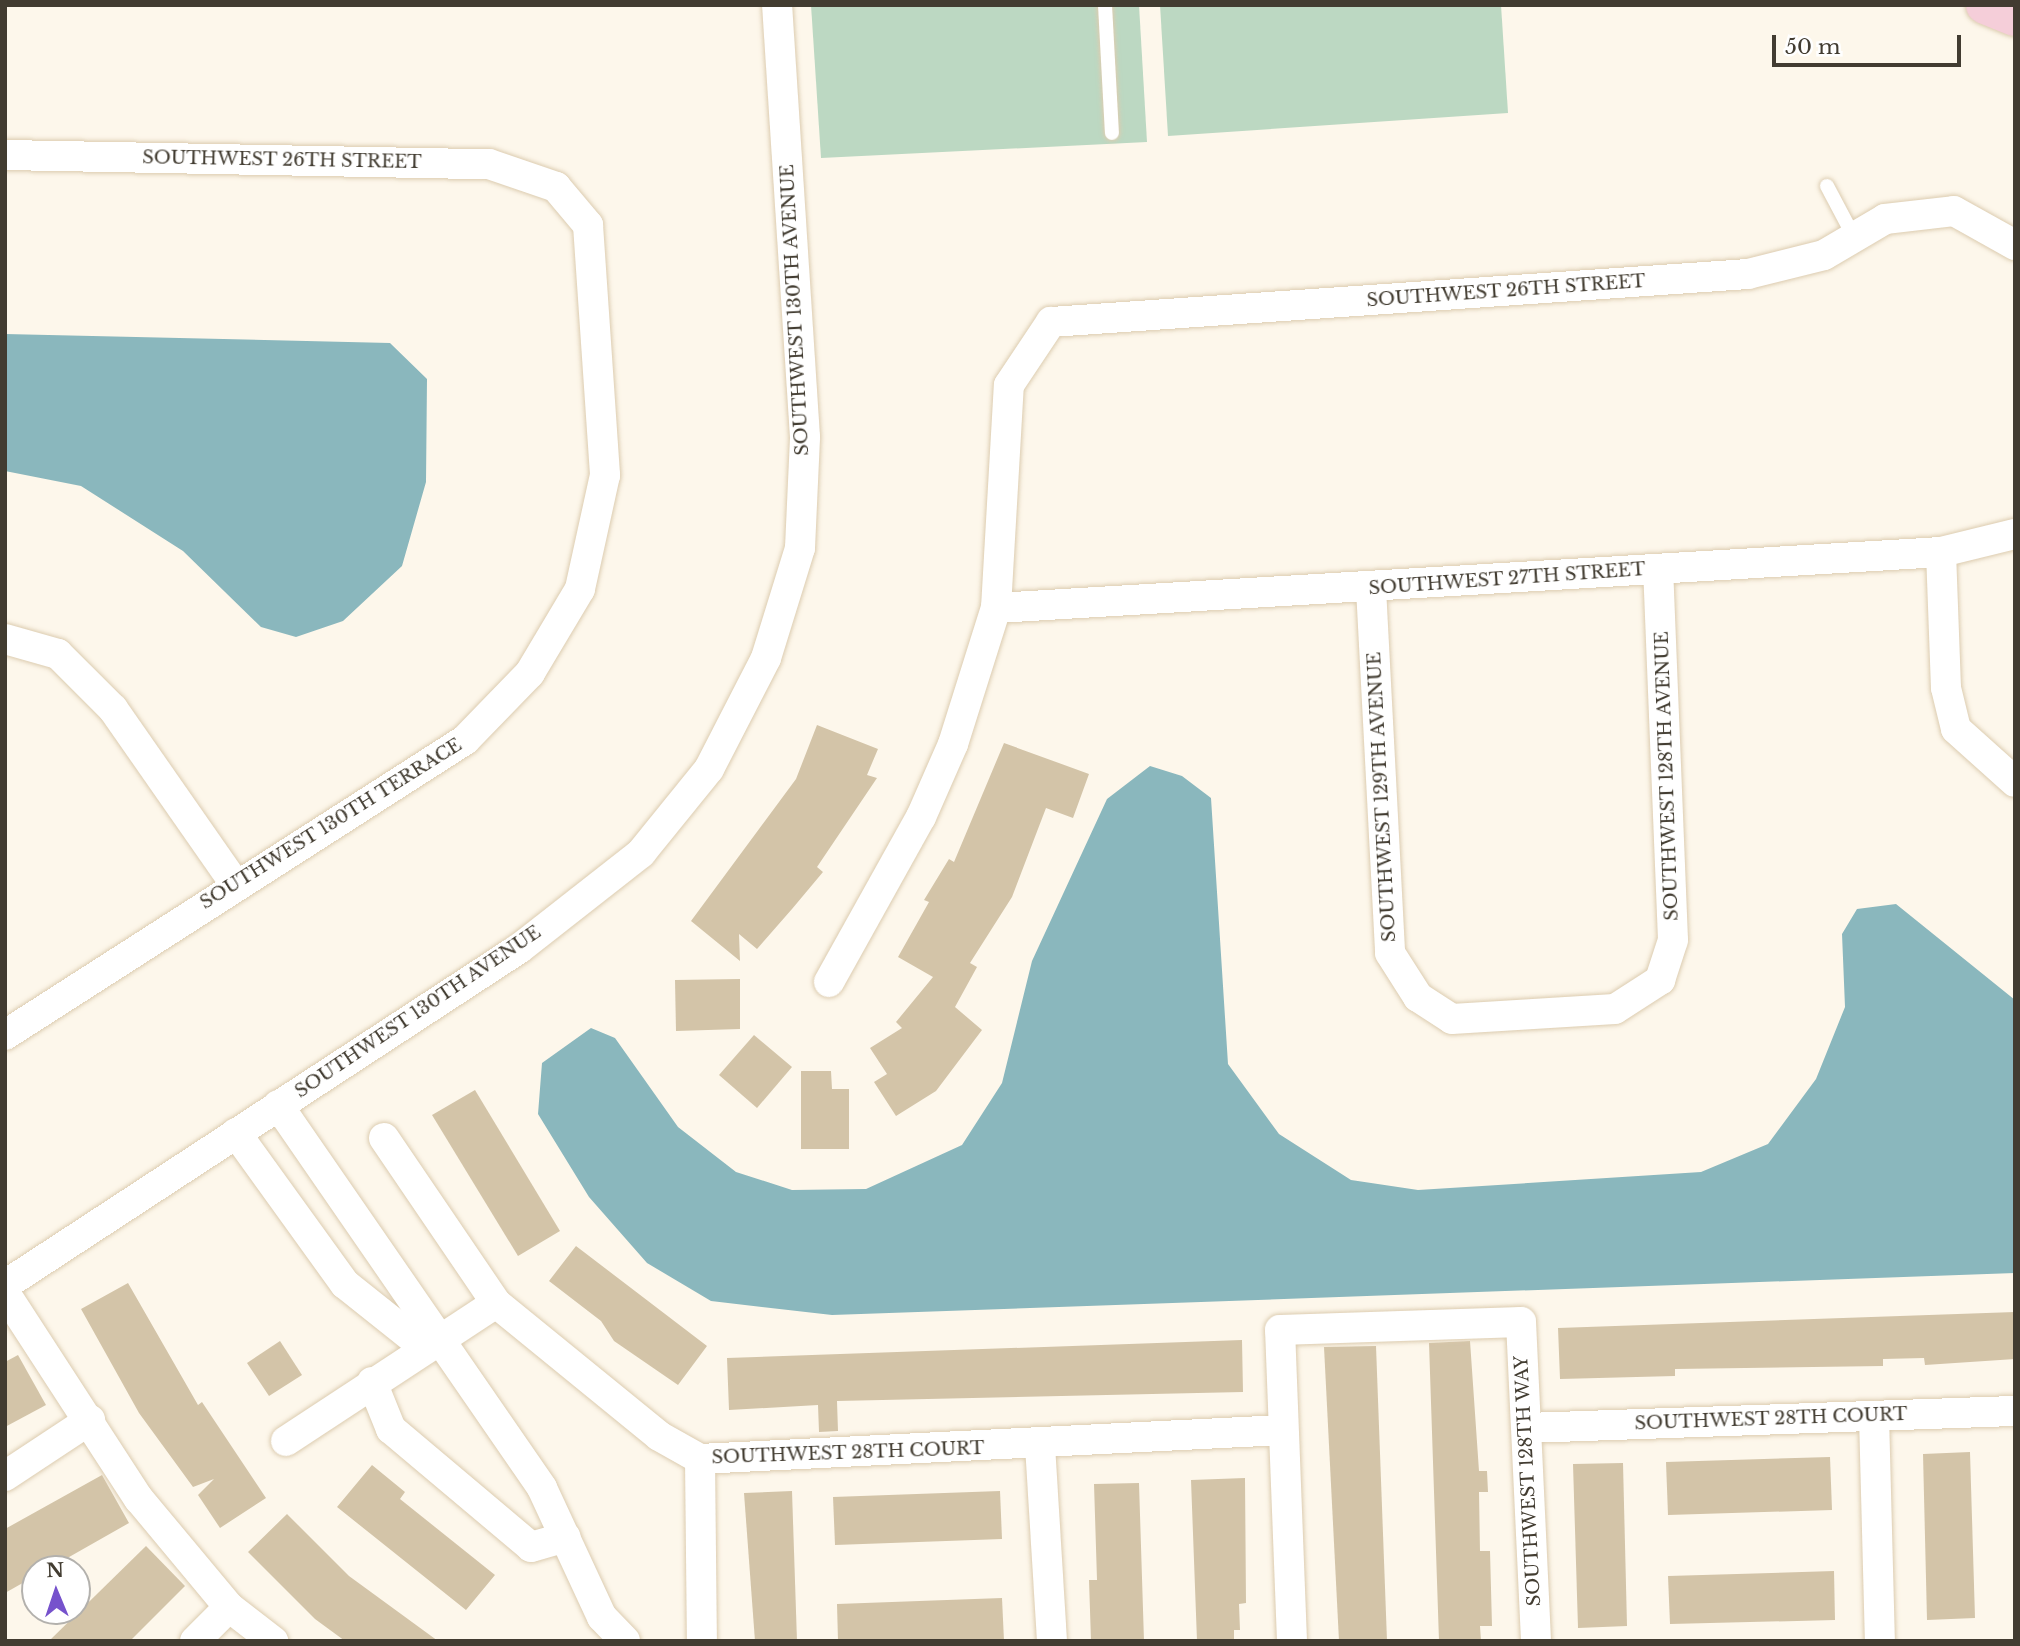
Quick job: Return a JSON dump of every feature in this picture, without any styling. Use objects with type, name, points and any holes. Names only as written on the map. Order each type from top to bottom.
[{"type":"street","name":"SOUTHWEST 130TH AVENUE","points":[[5,1284],[520,948],[641,853],[709,769],[766,658],[800,548],[805,437],[777,5]]},
{"type":"street","points":[[1985,5],[2015,18]]},
{"type":"street","name":"SOUTHWEST 26TH STREET","points":[[5,155],[489,164],[556,187]]},
{"type":"street","name":"SOUTHWEST 130TH TERRACE","points":[[5,1035],[235,884],[466,740],[530,673],[580,589],[605,475],[588,225],[556,187]]},
{"type":"street","name":"SOUTHWEST 26TH STREET","points":[[996,608],[1009,384],[1051,322],[1748,274],[1824,255],[1885,219],[1954,211],[2015,245]]},
{"type":"street","name":"SOUTHWEST 27TH STREET","points":[[996,608],[1371,588],[1941,552],[2015,534]]},
{"type":"street","points":[[1941,552],[1946,688],[1956,729],[2015,782]]},
{"type":"street","name":"SOUTHWEST 128TH AVENUE","points":[[1418,997],[1452,1019],[1615,1009],[1660,979],[1674,940],[1658,569]]},
{"type":"street","name":"SOUTHWEST 129TH AVENUE","points":[[1371,588],[1390,953],[1418,997]]},
{"type":"street","points":[[829,982],[921,817],[996,608]]},
{"type":"street","points":[[5,639],[58,654],[113,709],[235,884]]},
{"type":"street","points":[[278,1105],[435,1340],[542,1488],[602,1617],[625,1641]]},
{"type":"street","points":[[236,1133],[345,1284],[413,1338],[435,1340]]},
{"type":"street","name":"SOUTHWEST 28TH COURT","points":[[384,1139],[496,1303],[659,1436],[700,1459],[1040,1445],[1283,1430]]},
{"type":"street","points":[[292,1209],[331,1184]]},
{"type":"street","points":[[323,1257],[363,1231]]},
{"type":"street","points":[[5,1293],[90,1420],[139,1500],[229,1607],[273,1641]]},
{"type":"street","points":[[286,1441],[435,1340],[496,1303]]},
{"type":"street","name":"SOUTHWEST 128TH WAY","points":[[1283,1430],[1280,1330],[1521,1322],[1536,1641]]},
{"type":"street","points":[[372,1382],[391,1429],[531,1547],[566,1537]]},
{"type":"street","name":"SOUTHWEST 28TH COURT","points":[[1527,1428],[2015,1411]]},
{"type":"street","points":[[1874,1416],[1880,1641]]},
{"type":"street","points":[[5,1476],[90,1420]]},
{"type":"street","points":[[1283,1430],[1292,1641]]},
{"type":"street","points":[[1040,1445],[1052,1641]]},
{"type":"street","points":[[700,1459],[702,1641]]},
{"type":"street","points":[[195,1641],[229,1607]]},
{"type":"lane","points":[[1105,5],[1112,133]]},
{"type":"lane","points":[[1827,186],[1854,237]]},
{"type":"green space","points":[[811,5],[1139,5],[1147,142],[821,158]]},
{"type":"green space","points":[[1160,5],[1501,5],[1508,113],[1168,136]]},
{"type":"water","points":[[5,334],[390,343],[427,379],[426,482],[402,566],[343,621],[296,637],[261,627],[183,551],[81,486],[5,471]]},
{"type":"water","points":[[1150,766],[1182,776],[1211,798],[1228,1064],[1279,1134],[1351,1180],[1418,1190],[1701,1172],[1768,1144],[1816,1079],[1845,1007],[1842,934],[1857,909],[1896,904],[2015,1000],[2015,1273],[832,1315],[711,1301],[647,1263],[589,1197],[538,1114],[542,1063],[591,1028],[615,1038],[678,1127],[736,1172],[792,1190],[866,1189],[962,1145],[1002,1083],[1032,961],[1107,799]]},
{"type":"building","points":[[817,725],[878,749],[867,775],[877,778],[817,867],[823,872],[757,949],[739,934],[740,961],[691,921],[796,779]]},
{"type":"building","points":[[1004,743],[1089,774],[1073,818],[1046,808],[1012,897],[970,963],[977,967],[955,1007],[982,1030],[936,1091],[896,1116],[874,1082],[887,1074],[870,1048],[902,1028],[896,1022],[933,977],[898,957],[929,902],[924,900],[949,859],[954,862]]},
{"type":"building","points":[[740,979],[740,1029],[676,1031],[675,980]]},
{"type":"building","points":[[754,1035],[792,1067],[757,1108],[719,1075]]},
{"type":"building","points":[[801,1071],[831,1071],[832,1089],[849,1089],[849,1149],[801,1149]]},
{"type":"building","points":[[475,1090],[560,1231],[518,1256],[432,1115]]},
{"type":"building","points":[[576,1246],[707,1346],[678,1385],[614,1341],[601,1321],[549,1281]]},
{"type":"building","points":[[128,1283],[198,1405],[202,1402],[266,1498],[220,1528],[198,1495],[214,1479],[193,1487],[139,1413],[81,1309]]},
{"type":"building","points":[[2015,1312],[2015,1359],[1925,1365],[1924,1358],[1883,1359],[1883,1366],[1675,1369],[1675,1376],[1560,1379],[1558,1328]]},
{"type":"building","points":[[1242,1340],[1243,1392],[837,1401],[838,1431],[819,1432],[818,1405],[729,1410],[727,1358]]},
{"type":"building","points":[[280,1341],[302,1375],[269,1396],[247,1363]]},
{"type":"building","points":[[1470,1341],[1479,1471],[1487,1471],[1488,1492],[1479,1492],[1480,1551],[1490,1551],[1492,1626],[1480,1626],[1481,1641],[1439,1641],[1429,1343]]},
{"type":"building","points":[[1376,1346],[1387,1641],[1339,1641],[1324,1347]]},
{"type":"building","points":[[18,1355],[46,1405],[5,1427],[5,1362]]},
{"type":"building","points":[[1970,1452],[1975,1618],[1927,1620],[1923,1454]]},
{"type":"building","points":[[1830,1457],[1832,1510],[1668,1515],[1666,1462]]},
{"type":"building","points":[[1623,1463],[1627,1626],[1578,1628],[1573,1464]]},
{"type":"building","points":[[372,1465],[405,1492],[400,1499],[495,1575],[466,1610],[337,1507]]},
{"type":"building","points":[[102,1475],[129,1523],[73,1555],[21,1555],[21,1584],[5,1593],[5,1529]]},
{"type":"building","points":[[1245,1478],[1246,1603],[1239,1604],[1240,1630],[1234,1630],[1234,1641],[1197,1641],[1191,1480]]},
{"type":"building","points":[[1139,1483],[1144,1641],[1091,1641],[1089,1580],[1097,1580],[1094,1484]]},
{"type":"building","points":[[792,1491],[797,1641],[755,1641],[744,1493]]},
{"type":"building","points":[[1000,1491],[1002,1539],[835,1545],[833,1497]]},
{"type":"building","points":[[287,1514],[349,1576],[438,1641],[345,1641],[315,1619],[248,1552]]},
{"type":"building","points":[[146,1546],[185,1586],[130,1641],[49,1641],[65,1625],[91,1625],[91,1600]]},
{"type":"building","points":[[1834,1571],[1835,1620],[1670,1624],[1668,1576]]},
{"type":"building","points":[[1002,1598],[1004,1641],[838,1641],[837,1604]]}]
